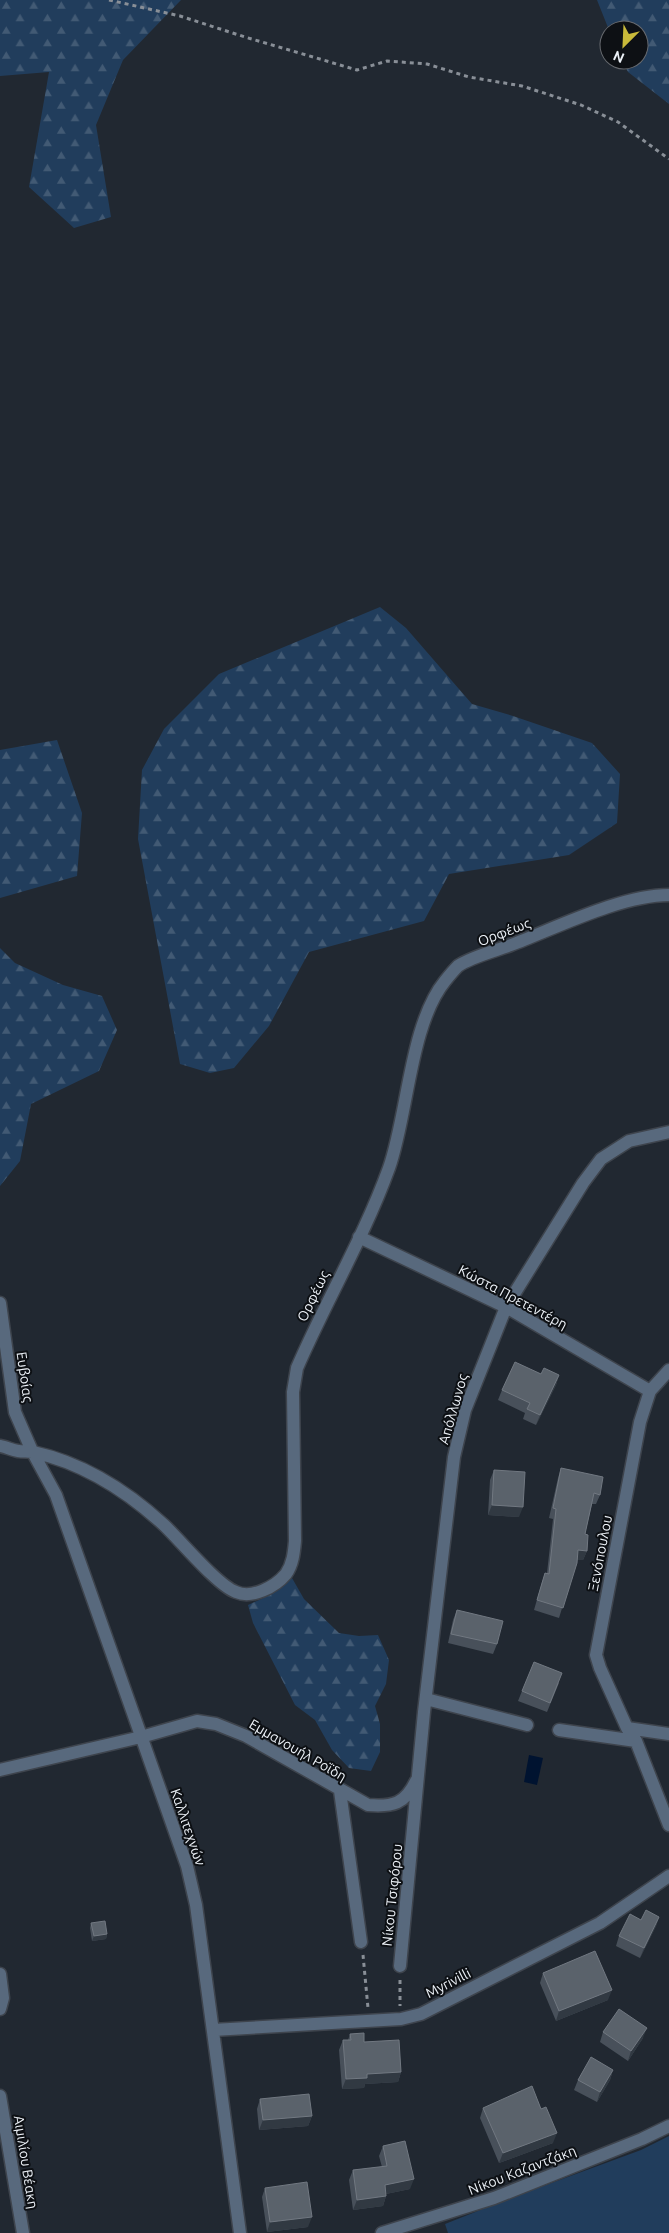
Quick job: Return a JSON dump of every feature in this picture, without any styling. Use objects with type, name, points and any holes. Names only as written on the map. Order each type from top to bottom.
[{"type":"street","name":"Ορφέως","points":[[0,1446],[17,1451],[32,1451],[79,1467],[123,1491],[163,1524],[217,1578],[235,1592],[250,1595],[266,1588],[286,1574],[292,1561],[295,1541],[293,1392],[297,1368],[359,1238],[389,1169],[421,1032],[431,1005],[444,982],[458,966],[612,906],[669,895]]},
{"type":"street","name":"Απόλλωνος","points":[[420,1774],[426,1699],[453,1466],[459,1432],[475,1383],[506,1307],[582,1183],[601,1159],[629,1141],[669,1132]]},
{"type":"street","name":"Κώστα Πρετεντέρη","points":[[359,1238],[506,1307],[650,1391]]},
{"type":"street","name":"Ευβοίας","points":[[0,1304],[15,1412],[32,1451]]},
{"type":"street","name":"Ξενόπουλου","points":[[669,1370],[650,1391],[640,1422],[596,1655],[627,1728],[636,1741],[669,1825]]},
{"type":"street","name":"Καλλιτεχνών","points":[[32,1451],[56,1495],[187,1866],[196,1905],[240,2233]]},
{"type":"street","points":[[426,1699],[528,1725]]},
{"type":"street","name":"Εμμανουήλ Ροΐδη","points":[[0,1770],[141,1737],[197,1721],[216,1724],[246,1736],[340,1791],[368,1805],[385,1806],[402,1801],[411,1792],[420,1774]]},
{"type":"street","points":[[627,1728],[669,1734]]},
{"type":"street","points":[[559,1730],[636,1741]]},
{"type":"street","name":"Νίκου Τσιφόρου","points":[[400,1966],[420,1774]]},
{"type":"street","points":[[340,1791],[361,1942]]},
{"type":"street","name":"Myrivilli","points":[[214,2030],[401,2019],[421,2014],[600,1923],[669,1876]]},
{"type":"street","points":[[0,1974],[3,1998],[0,2009]]},
{"type":"street","name":"Αιμιλίου Βέακη","points":[[0,2096],[23,2233]]},
{"type":"street","name":"Νίκου Καζαντζάκη","points":[[382,2233],[494,2198],[642,2140],[669,2126]]},
{"type":"path","points":[[109,0],[180,16],[357,70],[386,61],[427,64],[469,77],[522,86],[580,105],[618,122],[669,159]]},
{"type":"path","points":[[361,1942],[370,2021]]},
{"type":"path","name":"Νίκου Τσιφόρου","points":[[400,1966],[401,2019]]},
{"type":"green space","points":[[0,0],[181,0],[123,60],[96,125],[111,217],[74,228],[29,187],[49,72],[0,76]]},
{"type":"green space","points":[[597,0],[669,0],[669,104],[627,70],[649,70],[649,20],[605,20]]},
{"type":"green space","points":[[380,607],[406,628],[472,704],[592,743],[620,774],[617,823],[569,855],[449,874],[424,921],[309,952],[269,1026],[234,1068],[210,1073],[180,1064],[138,839],[142,770],[164,729],[219,674]]},
{"type":"green space","points":[[57,740],[82,813],[77,876],[0,898],[0,750]]},
{"type":"green space","points":[[0,948],[15,963],[63,985],[102,996],[117,1030],[99,1071],[31,1104],[20,1161],[0,1186]]},
{"type":"green space","points":[[292,1578],[304,1599],[339,1633],[359,1636],[378,1635],[389,1660],[386,1684],[375,1706],[380,1724],[380,1752],[371,1771],[349,1768],[332,1750],[315,1720],[295,1705],[253,1623],[248,1605],[270,1595]]},
{"type":"green space","points":[[669,2136],[669,2233],[448,2233],[445,2224],[641,2150]]},
{"type":"shaded area","points":[[529,1755],[543,1758],[537,1785],[524,1782]]},
{"type":"building","points":[[515,1362],[541,1374],[544,1368],[559,1375],[540,1415],[527,1409],[530,1403],[502,1390]]},
{"type":"building","points":[[561,1468],[603,1477],[600,1495],[594,1493],[585,1534],[588,1535],[587,1551],[578,1550],[577,1563],[563,1608],[537,1600],[545,1573],[549,1574],[556,1509],[553,1508]]},
{"type":"building","points":[[494,1470],[525,1472],[523,1507],[492,1505]]},
{"type":"building","points":[[457,1610],[503,1621],[497,1644],[451,1634]]},
{"type":"building","points":[[534,1662],[562,1673],[550,1703],[522,1691]]},
{"type":"building","points":[[646,1910],[659,1917],[644,1948],[619,1936],[630,1914],[641,1920]]},
{"type":"building","points":[[105,1921],[107,1934],[94,1936],[91,1923]]},
{"type":"building","points":[[595,1951],[612,1990],[559,2011],[543,1973]]},
{"type":"building","points":[[619,2009],[647,2028],[631,2051],[603,2032]]},
{"type":"building","points":[[364,2033],[364,2042],[399,2040],[401,2072],[367,2074],[367,2078],[346,2079],[343,2040],[351,2040],[350,2034]]},
{"type":"building","points":[[591,2057],[613,2070],[600,2092],[578,2080]]},
{"type":"building","points":[[532,2086],[541,2109],[546,2107],[557,2133],[503,2153],[483,2108]]},
{"type":"building","points":[[309,2094],[312,2116],[263,2120],[260,2099]]},
{"type":"building","points":[[405,2141],[414,2179],[385,2185],[386,2196],[357,2200],[353,2170],[387,2166],[383,2146]]},
{"type":"building","points":[[307,2182],[312,2217],[270,2222],[265,2188]]}]
